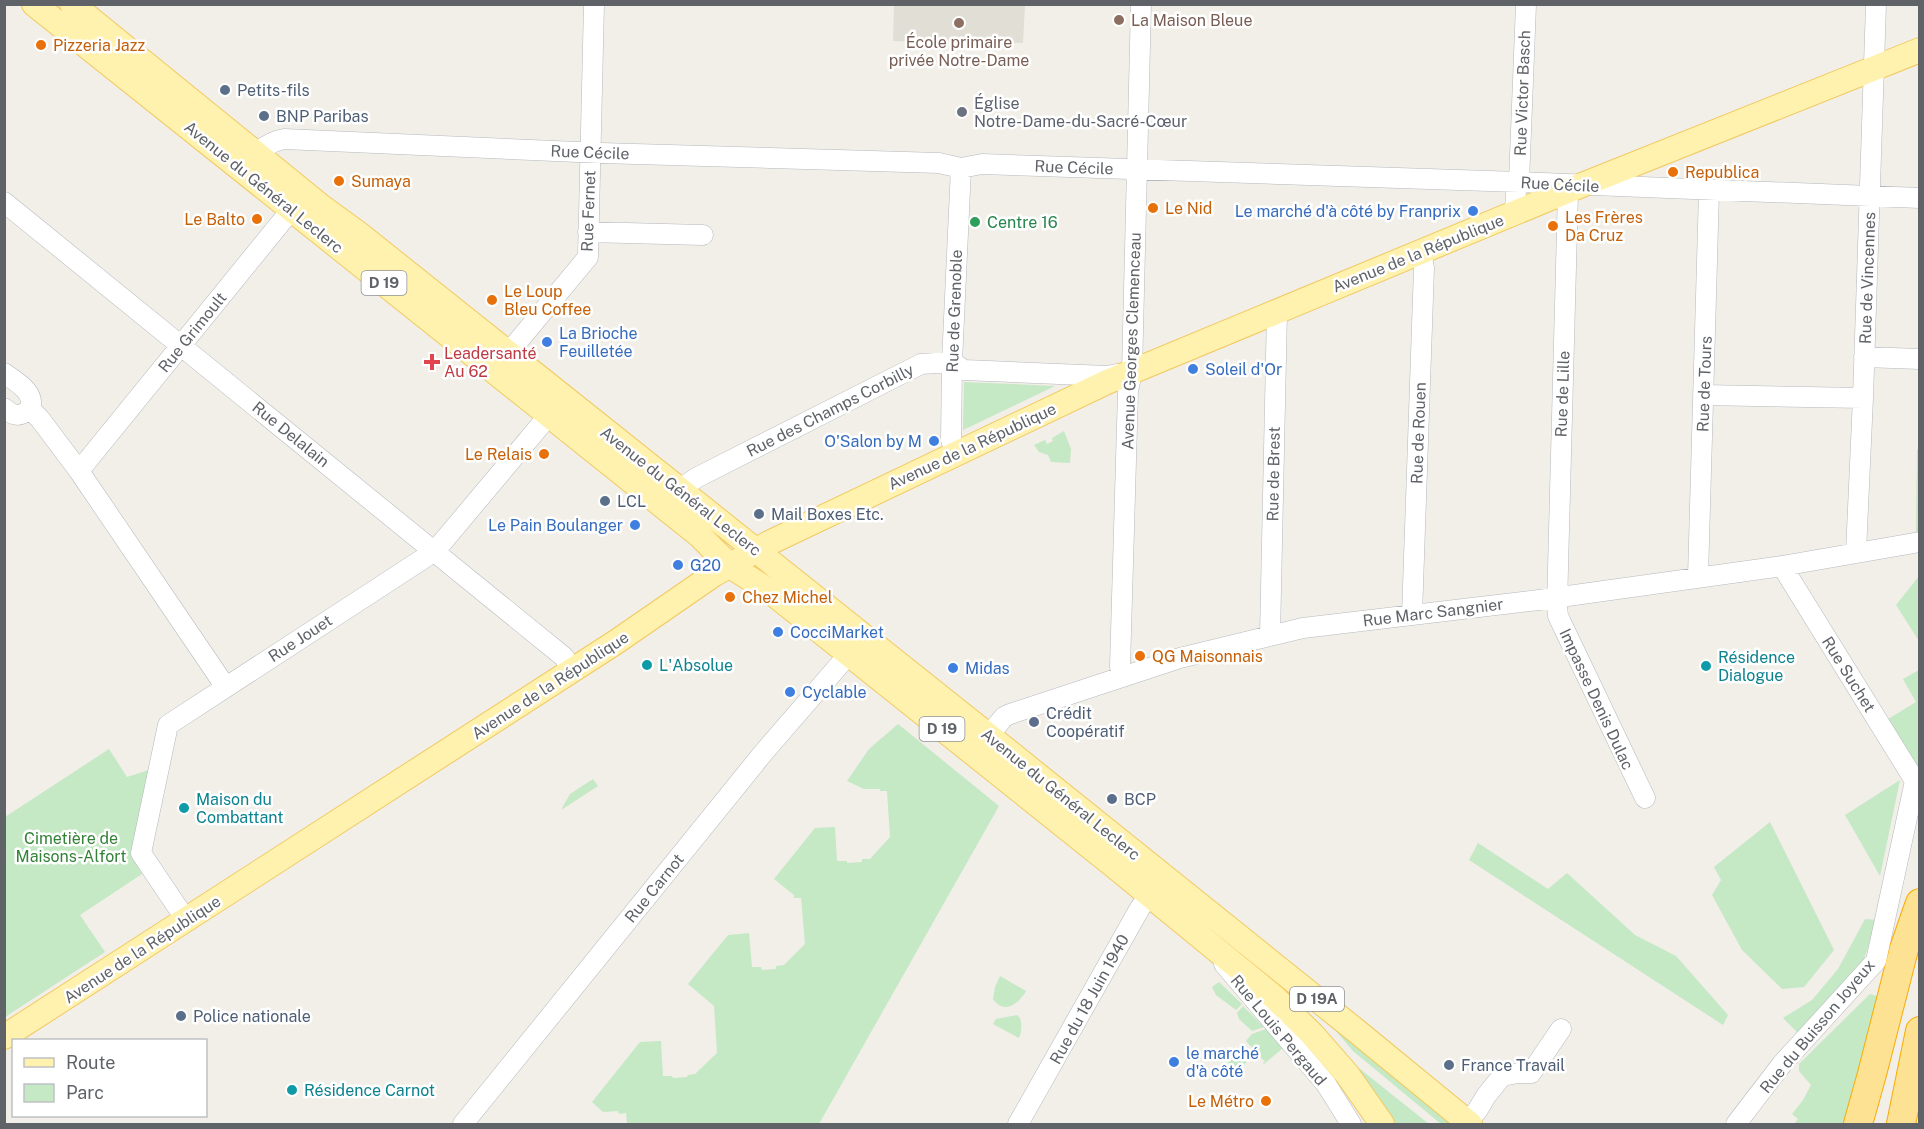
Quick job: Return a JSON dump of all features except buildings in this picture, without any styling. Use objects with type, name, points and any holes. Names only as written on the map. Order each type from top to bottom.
[{"type":"highway","points":[[1858,1125],[1904,950],[1919,905]]},
{"type":"highway","points":[[1872,1125],[1912,953],[1919,905]]},
{"type":"highway","points":[[1901,1125],[1920,1031]]},
{"type":"main road","name":"Avenue du Général Leclerc","points":[[34,4],[249,161],[501,363],[583,414],[1163,875],[1468,1123]]},
{"type":"main road","name":"Avenue du Général Leclerc","points":[[72,4],[249,161]]},
{"type":"main road","name":"Avenue de la République","points":[[4,1037],[616,642],[713,575],[756,550],[1132,372],[1575,188],[1920,50]]},
{"type":"main road","name":"Avenue du Général Leclerc","points":[[501,363],[549,416],[708,542],[730,566],[771,592],[1274,997],[1312,1034],[1347,1074],[1382,1125]]},
{"type":"main road","points":[[848,655],[858,647],[874,645]]},
{"type":"street","name":"Rue Fernet","points":[[501,363],[588,257],[594,4]]},
{"type":"street","name":"Avenue Georges Clemenceau","points":[[1124,676],[1120,667],[1128,391],[1132,372],[1142,4]]},
{"type":"street","name":"Rue Victor Basch","points":[[1515,213],[1516,189],[1519,182],[1526,4]]},
{"type":"street","name":"Rue de Vincennes","points":[[1856,552],[1876,4]]},
{"type":"street","name":"Rue Cécile","points":[[249,161],[270,143],[284,139],[939,163],[960,168],[982,164],[1519,182],[1575,188],[1920,198]]},
{"type":"street","name":"Rue de Grenoble","points":[[956,454],[951,440],[952,362],[960,168]]},
{"type":"street","name":"Rue de Lille","points":[[1557,597],[1575,188]]},
{"type":"street","name":"Rue de Tours","points":[[1698,577],[1709,191]]},
{"type":"street","name":"Rue Grimoult","points":[[79,471],[299,201]]},
{"type":"street","name":"Rue Delalain","points":[[4,202],[564,657],[572,670]]},
{"type":"street","points":[[588,232],[703,236]]},
{"type":"street","name":"Rue de Rouen","points":[[1412,615],[1424,268],[1421,252]]},
{"type":"street","name":"Rue de Brest","points":[[1270,636],[1277,311]]},
{"type":"street","points":[[1864,357],[1920,359]]},
{"type":"street","name":"Rue des Champs Corbilly","points":[[680,490],[696,478],[921,364],[952,362],[964,370],[1107,376],[1132,372]]},
{"type":"street","points":[[4,373],[30,394],[35,414],[79,471],[225,686]]},
{"type":"street","points":[[1703,395],[1863,398]]},
{"type":"street","points":[[4,408],[18,416],[35,414]]},
{"type":"street","points":[[549,416],[583,414]]},
{"type":"street","name":"Rue Jouet","points":[[182,923],[182,914],[141,853],[168,724],[435,551],[549,416]]},
{"type":"street","name":"Rue Marc Sangnier","points":[[973,754],[1004,717],[1010,714],[1200,652],[1302,628],[1557,597],[1782,566],[1920,542]]},
{"type":"street","name":"Rue Suchet","points":[[1782,566],[1915,781]]},
{"type":"street","name":"Impasse Denis Dulac","points":[[1557,597],[1558,616],[1645,798]]},
{"type":"street","name":"Rue Carnot","points":[[463,1125],[764,752],[848,655]]},
{"type":"street","name":"Rue du Buisson Joyeux","points":[[1736,1125],[1782,1064],[1876,961],[1915,781]]},
{"type":"street","name":"Rue du 18 Juin 1940","points":[[1018,1125],[1140,908],[1163,875]]},
{"type":"street","name":"Rue Louis Pergaud","points":[[1203,939],[1247,994],[1262,1007],[1326,1084],[1351,1125]]},
{"type":"street","points":[[1468,1123],[1502,1077],[1518,1073],[1532,1073],[1561,1029]]},
{"type":"shaded area","name":"École primaire privée Notre-Dame","points":[[894,5],[1025,5],[1023,43],[917,39],[917,42],[893,41]]},
{"type":"green space","points":[[964,382],[1055,386],[963,430]]},
{"type":"green space","points":[[1064,431],[1071,449],[1070,463],[1051,462],[1048,455],[1039,452],[1034,445],[1045,440],[1047,444]]},
{"type":"green space","points":[[1917,449],[1920,449],[1920,532],[1916,533]]},
{"type":"green space","points":[[1919,576],[1919,641],[1896,605]]},
{"type":"green space","points":[[1919,670],[1919,768],[1888,719],[1916,702],[1903,679]]},
{"type":"green space","points":[[898,724],[999,806],[819,1124],[627,1124],[626,1113],[603,1112],[592,1102],[640,1042],[661,1041],[663,1076],[673,1078],[695,1074],[717,1053],[714,1006],[688,984],[728,935],[749,933],[752,967],[761,967],[762,970],[776,969],[776,966],[784,965],[805,944],[801,898],[794,898],[794,895],[774,879],[815,828],[835,827],[837,861],[847,861],[847,863],[870,859],[890,837],[887,791],[864,789],[847,781],[869,749]]},
{"type":"green space","name":"Cimetière de Maisons-Alfort","points":[[109,749],[127,777],[149,770],[132,857],[142,874],[80,915],[105,952],[5,1017],[5,817]]},
{"type":"green space","points":[[593,779],[598,786],[561,810],[570,794]]},
{"type":"green space","points":[[1900,780],[1880,876],[1845,815]]},
{"type":"green space","points":[[1770,822],[1834,950],[1804,987],[1782,989],[1742,950],[1712,895],[1721,880],[1714,867]]},
{"type":"green space","points":[[1478,843],[1548,889],[1567,873],[1635,935],[1676,956],[1728,1015],[1723,1025],[1469,860]]},
{"type":"green space","points":[[1865,919],[1877,920],[1863,962],[1799,1034],[1783,1018],[1812,1000],[1838,969]]},
{"type":"green space","points":[[1000,976],[1026,991],[1011,1006],[1002,1006],[993,999]]},
{"type":"green space","points":[[1219,982],[1242,1004],[1236,1010],[1216,995],[1212,987]]},
{"type":"green space","points":[[1870,994],[1883,998],[1847,1124],[1794,1124],[1798,1119],[1792,1114],[1811,1085],[1799,1071],[1799,1064]]},
{"type":"green space","points":[[1286,996],[1323,1028],[1355,1065],[1429,1124],[1392,1124]]},
{"type":"green space","points":[[1243,1006],[1264,1027],[1252,1031],[1239,1019],[1237,1013]]},
{"type":"green space","points":[[1017,1015],[1021,1026],[1019,1038],[993,1024],[996,1019]]},
{"type":"green space","points":[[1330,1024],[1458,1124],[1441,1124],[1353,1051]]},
{"type":"green space","points":[[1266,1029],[1283,1048],[1264,1064],[1265,1061],[1246,1041],[1252,1034]]},
{"type":"green space","points":[[1237,1048],[1244,1051],[1247,1058],[1244,1065],[1237,1068],[1230,1065],[1227,1058],[1230,1051]]},
{"type":"place","name":"La Maison Bleue","points":[[1119,20]]},
{"type":"place","name":"École primaire privée Notre-Dame","points":[[959,23]]},
{"type":"place","name":"Pizzeria Jazz","points":[[41,45]]},
{"type":"place","name":"Petits-fils","points":[[225,90]]},
{"type":"place","name":"Église Notre-Dame-du-Sacré-Cœur","points":[[962,112]]},
{"type":"place","name":"BNP Paribas","points":[[264,116]]},
{"type":"place","name":"Republica","points":[[1673,172]]},
{"type":"place","name":"Sumaya","points":[[339,181]]},
{"type":"place","name":"Le Nid","points":[[1153,208]]},
{"type":"place","name":"Le marché d'à côté by Franprix","points":[[1473,211]]},
{"type":"place","name":"Le Balto","points":[[257,219]]},
{"type":"place","name":"Centre 16","points":[[975,222]]},
{"type":"place","name":"Les Frères Da Cruz","points":[[1553,226]]},
{"type":"place","name":"Le Loup Bleu Coffee","points":[[492,300]]},
{"type":"place","name":"La Brioche Feuilletée","points":[[547,342]]},
{"type":"place","name":"Leadersanté Au 62","points":[[432,362]]},
{"type":"place","name":"Soleil d'Or","points":[[1193,369]]},
{"type":"place","name":"O'Salon by M","points":[[934,441]]},
{"type":"place","name":"Le Relais","points":[[544,454]]},
{"type":"place","name":"LCL","points":[[605,501]]},
{"type":"place","name":"Mail Boxes Etc.","points":[[759,514]]},
{"type":"place","name":"Le Pain Boulanger","points":[[635,525]]},
{"type":"place","name":"G20","points":[[678,565]]},
{"type":"place","name":"Chez Michel","points":[[730,597]]},
{"type":"place","name":"CocciMarket","points":[[778,632]]},
{"type":"place","name":"QG Maisonnais","points":[[1140,656]]},
{"type":"place","name":"L'Absolue","points":[[647,665]]},
{"type":"place","name":"Résidence Dialogue","points":[[1706,666]]},
{"type":"place","name":"Midas","points":[[953,668]]},
{"type":"place","name":"Cyclable","points":[[790,692]]},
{"type":"place","name":"Crédit Coopératif","points":[[1034,722]]},
{"type":"place","name":"BCP","points":[[1112,799]]},
{"type":"place","name":"Maison du Combattant","points":[[184,808]]},
{"type":"place","name":"Police nationale","points":[[181,1016]]},
{"type":"place","name":"le marché d'à côté","points":[[1174,1062]]},
{"type":"place","name":"France Travail","points":[[1449,1065]]},
{"type":"place","name":"Résidence Carnot","points":[[292,1090]]},
{"type":"place","name":"Le Métro","points":[[1266,1101]]}]
